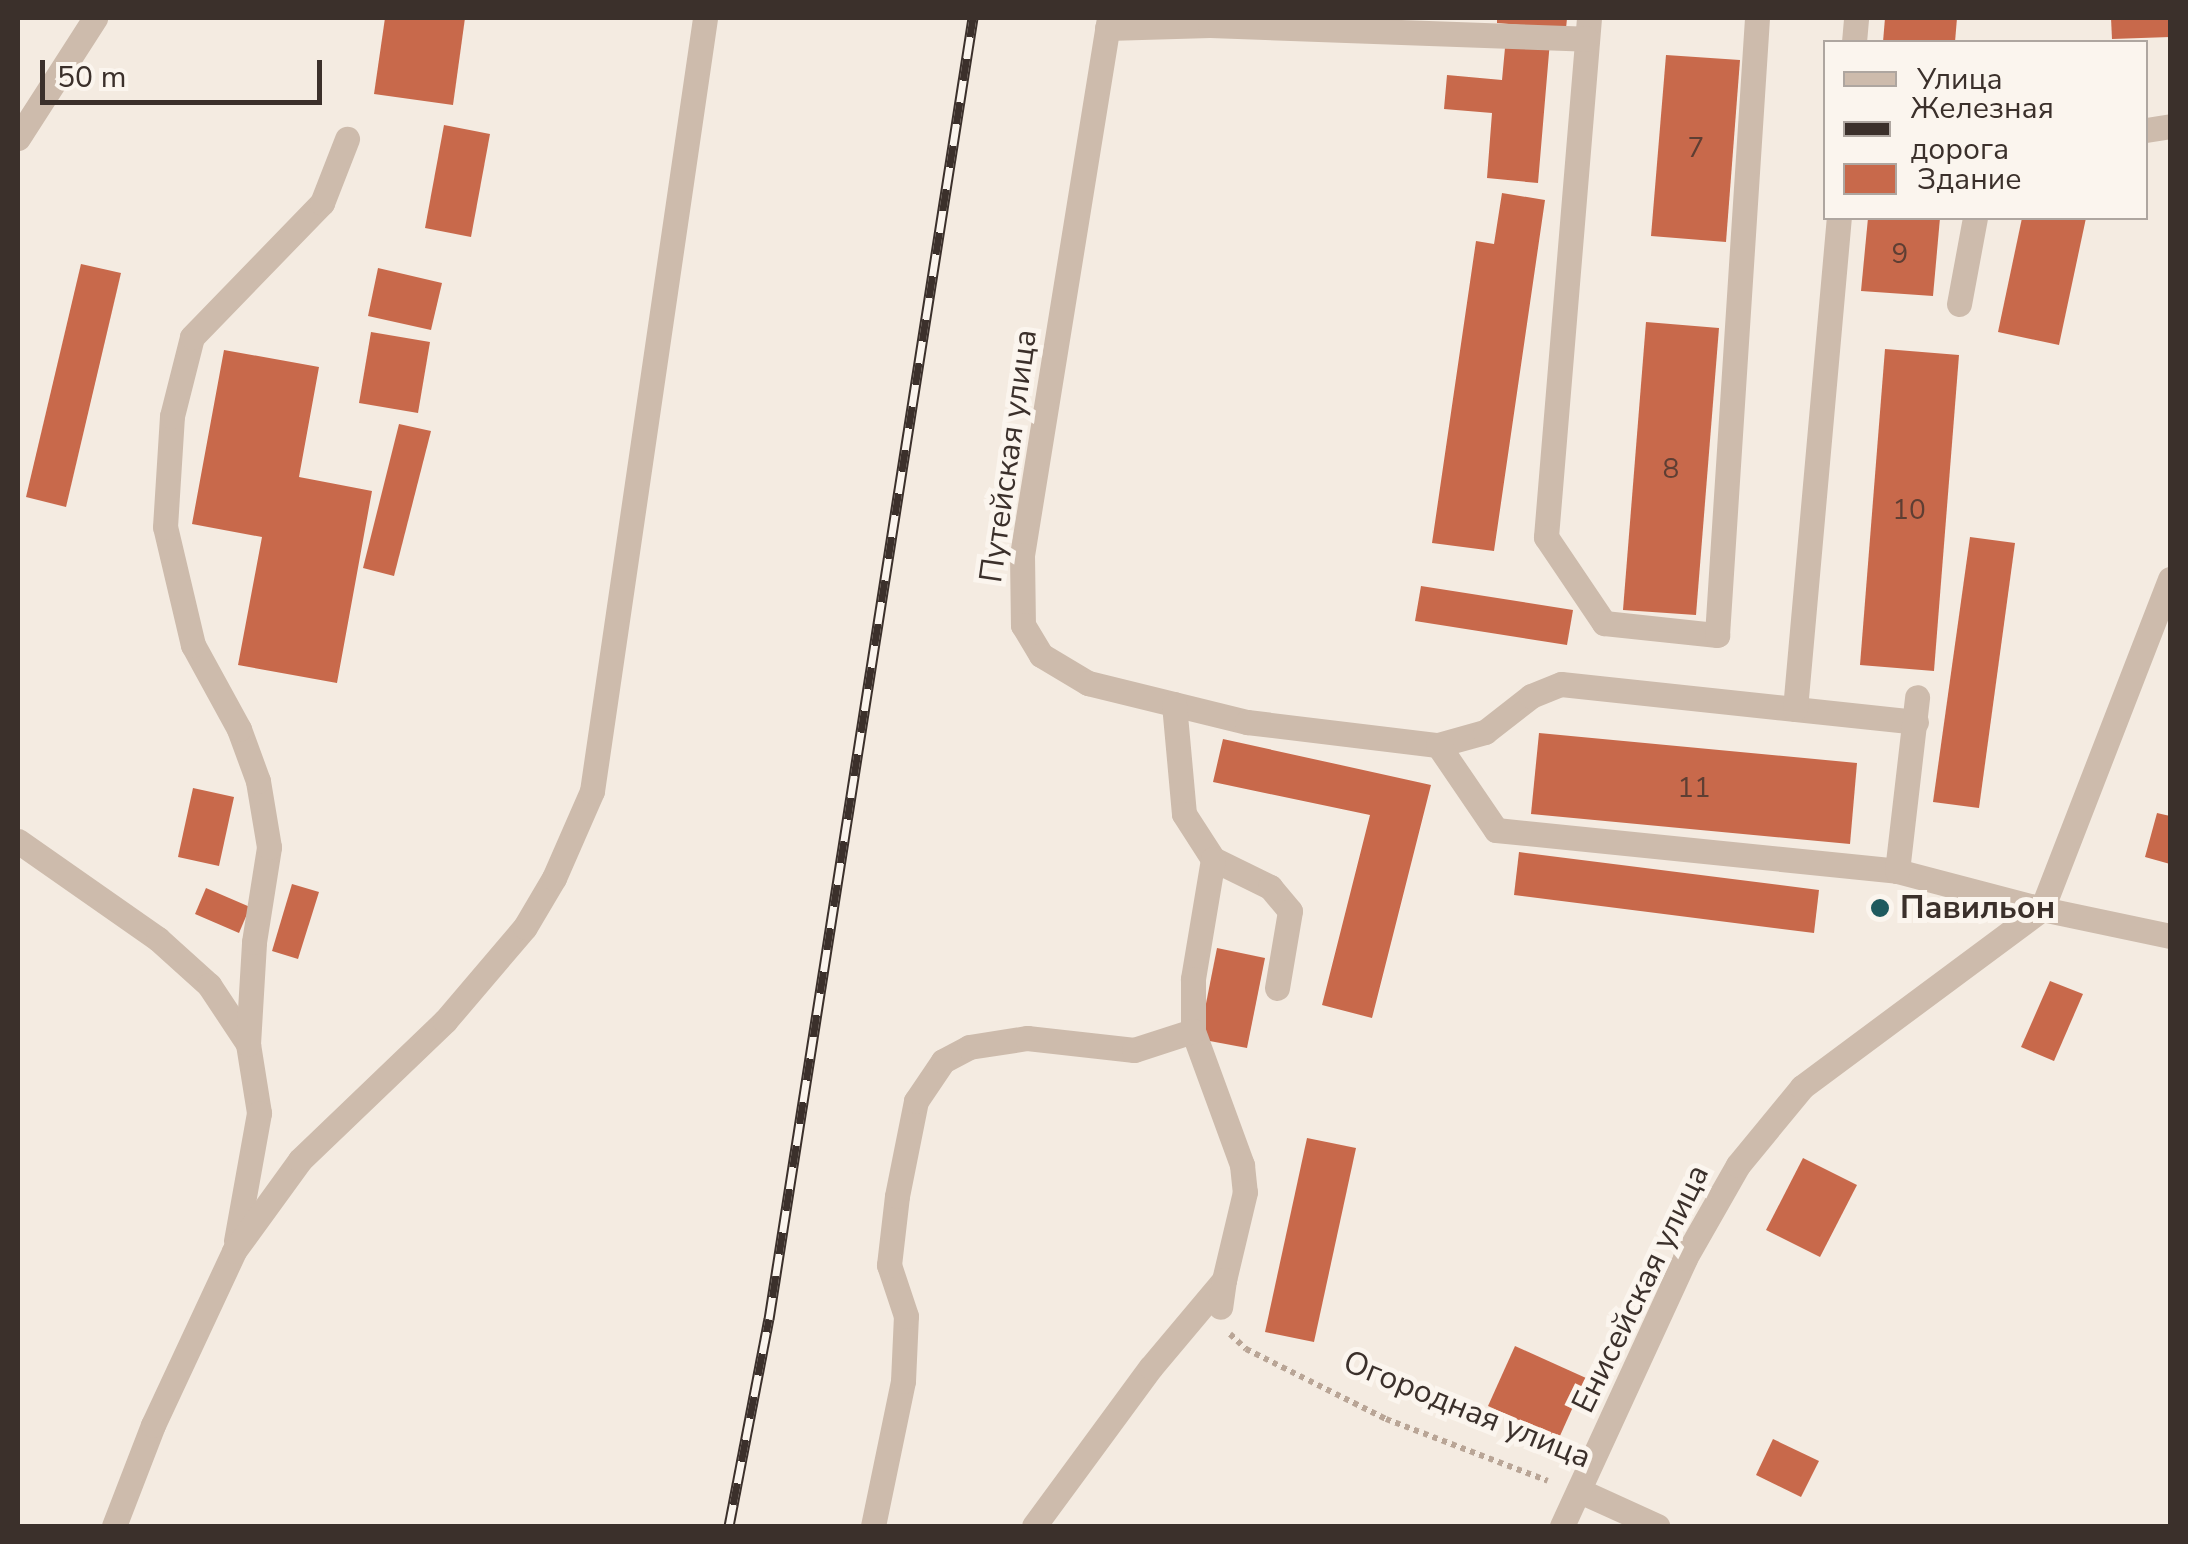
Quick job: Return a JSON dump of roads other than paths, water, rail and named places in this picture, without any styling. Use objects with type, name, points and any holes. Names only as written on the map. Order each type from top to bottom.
[{"type":"street","points":[[18,138],[94,18]]},
{"type":"street","points":[[114,1526],[153,1425],[234,1251],[300,1160],[445,1021],[525,927],[554,878],[592,791],[705,18]]},
{"type":"street","points":[[1108,23],[1588,28],[1546,538],[1604,623],[1717,634],[1757,18]]},
{"type":"street","name":"Путейская улица","points":[[1108,23],[1022,556],[1023,625],[1040,655],[1088,683],[1246,722],[1438,745],[1485,732],[1531,696],[1562,684],[1796,709],[1916,709],[1896,871]]},
{"type":"street","points":[[234,1251],[259,1113],[248,1044],[254,942],[269,847],[258,781],[239,730],[193,644],[165,527],[172,416],[192,337],[322,204],[347,138]]},
{"type":"street","points":[[1796,709],[1839,220]]},
{"type":"street","points":[[1959,304],[1975,220]]},
{"type":"street","points":[[2042,909],[2170,579]]},
{"type":"street","points":[[1174,704],[1184,814],[1213,859],[1270,887],[1290,911],[1277,988]]},
{"type":"street","points":[[1438,745],[1496,830],[1896,871],[2042,909],[2170,936]]},
{"type":"street","points":[[18,841],[158,939],[210,985],[248,1044]]},
{"type":"street","points":[[1213,859],[1194,979],[1193,1031],[1242,1165],[1246,1192],[1220,1306]]},
{"type":"street","name":"Енисейская улица","points":[[1562,1526],[1685,1258],[1738,1164],[1802,1087],[2042,909]]},
{"type":"street","points":[[873,1526],[903,1381],[906,1316],[889,1265],[897,1196],[916,1101],[942,1061],[969,1047],[1027,1038],[1134,1050],[1193,1031]]},
{"type":"street","points":[[1034,1526],[1151,1366],[1224,1280]]},
{"type":"street","name":"Огородная улица","points":[[1580,1491],[1657,1526]]},
{"type":"railway","points":[[729,1526],[769,1319],[973,18]]},
{"type":"place","name":"Павильон","points":[[1880,908]]}]
